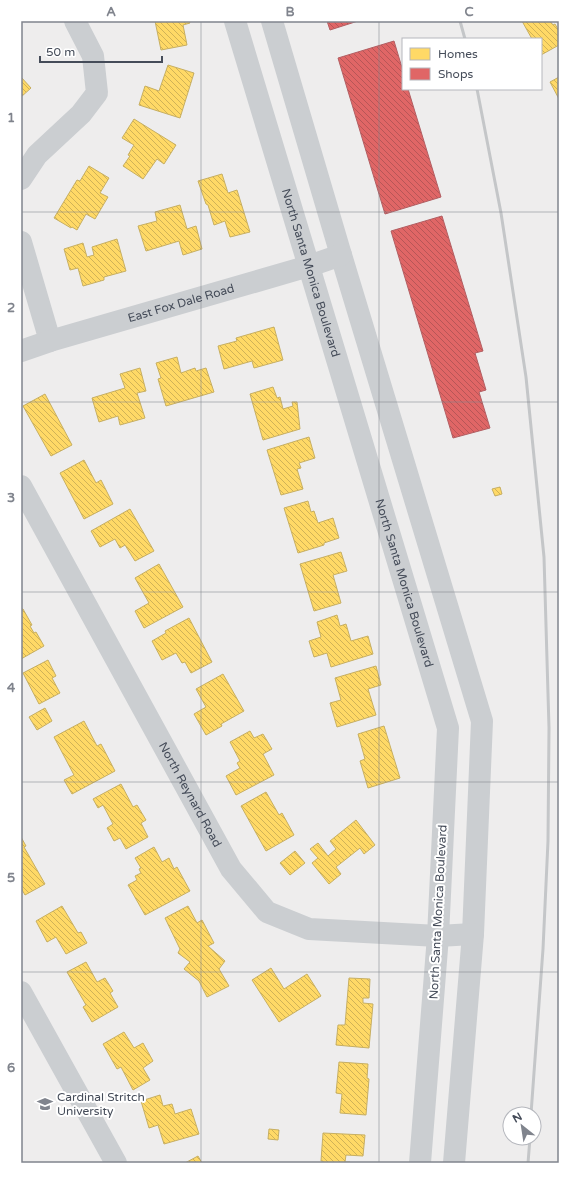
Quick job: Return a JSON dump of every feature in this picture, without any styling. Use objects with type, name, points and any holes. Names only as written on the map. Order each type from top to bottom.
[{"type":"street","points":[[21,179],[37,155],[81,114],[96,93],[93,56],[75,21]]},
{"type":"street","name":"North Santa Monica Boulevard","points":[[235,21],[448,728],[438,936],[420,1163]]},
{"type":"street","points":[[272,21],[482,721],[474,934],[454,1163]]},
{"type":"street","points":[[21,242],[50,341]]},
{"type":"street","name":"East Fox Dale Road","points":[[21,351],[50,341],[309,266],[341,255]]},
{"type":"street","name":"North Reynard Road","points":[[21,486],[231,869],[267,912],[309,929],[438,936],[474,934]]},
{"type":"street","points":[[21,992],[116,1163]]},
{"type":"building: Homes","points":[[155,21],[189,21],[190,23],[183,25],[187,45],[161,50]]},
{"type":"building: Homes","points":[[522,21],[550,21],[553,25],[555,24],[559,31],[559,45],[542,54],[542,38],[531,38]]},
{"type":"building: Homes","points":[[168,65],[194,73],[180,118],[139,105],[145,86],[159,91]]},
{"type":"building: Homes","points":[[21,77],[31,88],[21,97]]},
{"type":"building: Homes","points":[[559,77],[559,99],[550,82]]},
{"type":"building: Homes","points":[[134,119],[176,145],[164,164],[157,159],[143,179],[123,166],[130,156],[128,155],[134,145],[122,138]]},
{"type":"building: Homes","points":[[89,166],[109,178],[100,193],[108,197],[95,219],[86,214],[77,230],[54,218],[77,180],[80,181]]},
{"type":"building: Homes","points":[[222,174],[228,193],[237,190],[250,232],[230,237],[225,221],[214,225],[198,181]]},
{"type":"building: Homes","points":[[180,205],[187,229],[196,226],[202,249],[183,255],[179,241],[146,251],[138,226],[157,221],[155,212]]},
{"type":"building: Homes","points":[[117,239],[126,271],[104,277],[104,280],[83,286],[78,268],[70,270],[64,249],[83,243],[87,257],[94,255],[92,247]]},
{"type":"building: Homes","points":[[274,327],[283,360],[254,368],[252,361],[224,369],[218,346],[237,341],[236,338]]},
{"type":"building: Homes","points":[[177,357],[181,373],[195,368],[196,371],[206,368],[214,392],[166,406],[158,379],[161,378],[156,363]]},
{"type":"building: Homes","points":[[140,368],[146,391],[137,393],[145,418],[120,425],[118,416],[99,422],[92,398],[125,388],[120,374]]},
{"type":"building: Homes","points":[[273,387],[277,398],[280,397],[283,409],[293,406],[292,402],[297,402],[300,429],[263,440],[250,394]]},
{"type":"building: Homes","points":[[45,394],[72,445],[51,456],[23,406]]},
{"type":"building: Homes","points":[[309,437],[315,458],[299,463],[301,468],[297,469],[303,489],[281,495],[267,450]]},
{"type":"building: Homes","points":[[84,460],[96,483],[101,480],[113,504],[84,519],[60,473]]},
{"type":"building: Homes","points":[[500,487],[502,494],[495,496],[492,489]]},
{"type":"building: Homes","points":[[308,501],[311,512],[314,511],[318,523],[333,518],[339,538],[324,543],[324,545],[298,553],[284,508]]},
{"type":"building: Homes","points":[[130,509],[154,551],[135,561],[125,545],[120,548],[115,539],[100,547],[91,531]]},
{"type":"building: Homes","points":[[341,552],[347,571],[333,575],[341,603],[314,611],[300,564]]},
{"type":"building: Homes","points":[[159,564],[183,607],[144,628],[135,611],[149,603],[135,578]]},
{"type":"building: Homes","points":[[21,609],[23,609],[32,625],[30,626],[34,633],[36,632],[44,646],[21,659]]},
{"type":"building: Homes","points":[[337,615],[340,626],[346,624],[351,641],[368,636],[373,654],[331,667],[327,653],[314,657],[309,641],[321,637],[317,622]]},
{"type":"building: Homes","points":[[189,618],[212,662],[191,673],[185,662],[182,663],[176,653],[162,660],[152,641],[166,633],[165,631]]},
{"type":"building: Homes","points":[[48,660],[56,676],[52,678],[60,693],[39,704],[23,673]]},
{"type":"building: Homes","points":[[376,666],[381,685],[368,689],[376,715],[337,727],[330,703],[341,700],[335,678]]},
{"type":"building: Homes","points":[[223,674],[244,711],[221,724],[222,726],[206,735],[194,714],[206,707],[196,689]]},
{"type":"building: Homes","points":[[45,708],[52,721],[37,730],[29,717]]},
{"type":"building: Homes","points":[[84,721],[97,746],[101,744],[115,771],[72,794],[64,780],[74,775],[54,737]]},
{"type":"building: Homes","points":[[384,726],[400,778],[368,788],[360,761],[365,759],[358,734]]},
{"type":"building: Homes","points":[[250,731],[254,738],[263,734],[272,749],[263,754],[274,775],[236,795],[226,776],[240,768],[237,763],[240,761],[230,742]]},
{"type":"building: Homes","points":[[121,784],[133,807],[137,805],[146,820],[141,823],[148,837],[126,849],[120,838],[114,841],[107,828],[113,824],[103,805],[98,808],[93,799]]},
{"type":"building: Homes","points":[[266,792],[279,815],[282,813],[294,835],[266,851],[241,806]]},
{"type":"building: Homes","points":[[356,820],[375,845],[364,854],[360,848],[336,867],[341,874],[329,884],[312,863],[318,858],[310,849],[318,843],[328,856],[336,849],[330,841]]},
{"type":"building: Homes","points":[[21,837],[26,846],[24,847],[45,884],[25,895],[21,888]]},
{"type":"building: Homes","points":[[154,847],[162,862],[169,858],[174,869],[177,867],[190,891],[145,915],[128,885],[137,880],[135,876],[141,873],[139,869],[141,868],[135,858]]},
{"type":"building: Homes","points":[[295,851],[305,863],[290,875],[280,863]]},
{"type":"building: Homes","points":[[62,906],[78,933],[81,932],[87,943],[66,954],[56,937],[47,942],[36,921]]},
{"type":"building: Homes","points":[[188,906],[197,923],[202,920],[214,943],[208,946],[225,961],[219,969],[229,986],[207,997],[199,981],[184,969],[190,962],[178,953],[180,949],[165,918]]},
{"type":"building: Homes","points":[[86,962],[97,982],[105,978],[113,991],[110,993],[118,1007],[92,1022],[83,1007],[86,1005],[67,972]]},
{"type":"building: Homes","points":[[271,968],[284,989],[307,974],[321,996],[279,1022],[252,980]]},
{"type":"building: Homes","points":[[349,978],[370,979],[369,998],[363,998],[363,1003],[373,1004],[369,1048],[336,1045],[338,1025],[345,1025]]},
{"type":"building: Homes","points":[[124,1032],[134,1048],[143,1043],[153,1061],[143,1068],[150,1080],[133,1090],[121,1067],[117,1069],[103,1044]]},
{"type":"building: Homes","points":[[339,1062],[368,1064],[367,1078],[369,1079],[366,1115],[340,1113],[342,1094],[336,1093]]},
{"type":"building: Homes","points":[[160,1095],[163,1106],[172,1104],[175,1114],[191,1109],[199,1134],[164,1144],[158,1125],[149,1128],[141,1101]]},
{"type":"building: Homes","points":[[269,1129],[279,1130],[278,1140],[268,1139]]},
{"type":"building: Homes","points":[[323,1133],[365,1135],[363,1156],[346,1155],[345,1162],[350,1163],[323,1163],[323,1161],[321,1161]]},
{"type":"building: Homes","points":[[198,1156],[202,1163],[185,1163]]},
{"type":"building: Shops","points":[[327,21],[358,21],[330,30]]},
{"type":"building: Shops","points":[[394,41],[402,68],[402,90],[408,90],[441,197],[385,214],[338,58]]},
{"type":"building: Shops","points":[[442,216],[483,351],[475,353],[486,390],[479,392],[490,428],[453,438],[391,231]]},
{"type":"railway","points":[[460,21],[465,38]]},
{"type":"railway","points":[[477,90],[501,213],[526,377],[544,557],[549,728],[548,841],[543,949],[532,1106]]},
{"type":"railway","points":[[528,1163],[529,1146]]},
{"type":"place","name":"Cardinal Stritch University","points":[[45,1104]]}]
